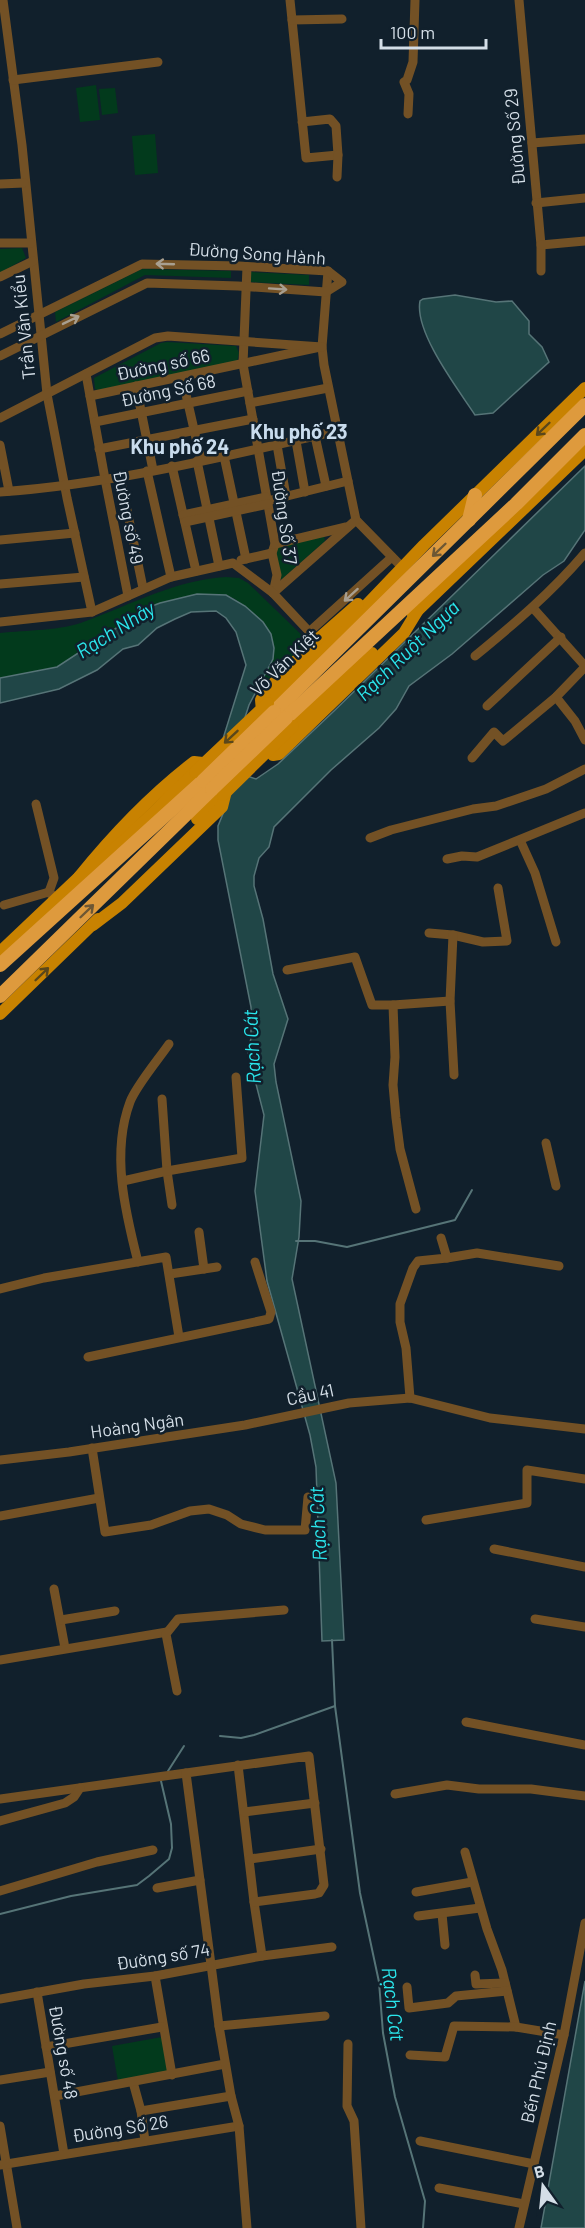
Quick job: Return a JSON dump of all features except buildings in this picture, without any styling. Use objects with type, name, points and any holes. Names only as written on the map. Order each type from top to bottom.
[{"type":"highway","name":"Võ Văn Kiệt","points":[[280,715],[502,486],[585,405]]},
{"type":"highway","name":"Võ Văn Kiệt","points":[[0,996],[208,784],[280,715],[516,504],[585,435]]},
{"type":"highway","points":[[469,520],[478,492],[502,486]]},
{"type":"highway","points":[[514,518],[516,504]]},
{"type":"highway","points":[[484,533],[502,529]]},
{"type":"highway","name":"Võ Văn Kiệt","points":[[0,965],[208,784]]},
{"type":"highway","points":[[0,971],[12,984]]},
{"type":"main road","name":"Võ Văn Kiệt","points":[[280,715],[338,635],[391,578],[585,388]]},
{"type":"main road","name":"Võ Văn Kiệt","points":[[0,1014],[93,925],[208,784],[280,715],[418,610],[585,450]]},
{"type":"main road","points":[[391,578],[313,636],[266,691],[261,700],[269,748],[273,755],[279,754],[404,633],[418,610]]},
{"type":"main road","points":[[79,877],[105,845],[176,776],[194,762],[207,762],[214,765],[225,783],[226,791],[222,807],[122,903],[93,925]]},
{"type":"main road","name":"Võ Văn Kiệt","points":[[0,952],[52,896],[125,840],[208,784]]},
{"type":"street","name":"Trần Văn Kiểu","points":[[3,0],[47,394],[92,612]]},
{"type":"street","points":[[290,0],[306,158],[338,155]]},
{"type":"street","points":[[408,114],[410,94],[404,82],[407,80],[413,62],[415,0]]},
{"type":"street","name":"Đường Số 29","points":[[519,0],[541,245],[541,272]]},
{"type":"street","points":[[292,20],[342,19]]},
{"type":"street","points":[[13,80],[158,62]]},
{"type":"street","points":[[302,122],[328,118],[336,126],[337,177]]},
{"type":"street","points":[[532,143],[585,139]]},
{"type":"street","points":[[0,184],[24,183]]},
{"type":"street","points":[[536,203],[585,198]]},
{"type":"street","points":[[541,245],[585,241]]},
{"type":"street","points":[[0,243],[31,243]]},
{"type":"street","points":[[0,278],[33,261]]},
{"type":"street","name":"Đường Song Hành","points":[[0,334],[142,264],[328,272],[342,282],[326,292],[147,283],[0,356]]},
{"type":"street","name":"Đường Số 37","points":[[247,267],[246,342],[243,364],[267,501],[277,575],[273,593]]},
{"type":"street","points":[[328,272],[322,347],[328,388],[348,481],[352,523],[402,567]]},
{"type":"street","points":[[0,418],[155,338],[168,336],[322,347]]},
{"type":"street","name":"Đường số 66","points":[[90,396],[322,347]]},
{"type":"street","name":"Đường số 49","points":[[86,374],[128,596]]},
{"type":"street","points":[[182,376],[219,566]]},
{"type":"street","points":[[136,386],[171,577]]},
{"type":"street","points":[[250,403],[328,388]]},
{"type":"street","name":"Đường Số 68","points":[[95,422],[248,391]]},
{"type":"street","points":[[99,449],[253,419]]},
{"type":"street","points":[[0,445],[4,492],[65,487],[258,450],[338,431]]},
{"type":"street","points":[[315,436],[326,486]]},
{"type":"street","points":[[296,441],[304,492]]},
{"type":"street","points":[[277,445],[286,496]]},
{"type":"street","points":[[224,456],[246,559]]},
{"type":"street","points":[[172,466],[196,571]]},
{"type":"street","points":[[120,476],[143,588]]},
{"type":"street","points":[[184,518],[348,481]]},
{"type":"street","points":[[0,622],[92,612],[171,577],[233,563],[352,523]]},
{"type":"street","points":[[273,593],[352,523]]},
{"type":"street","points":[[0,540],[75,533]]},
{"type":"street","points":[[475,656],[564,579],[585,553]]},
{"type":"street","points":[[233,563],[273,593],[313,636],[392,557]]},
{"type":"street","points":[[0,584],[84,576]]},
{"type":"street","points":[[472,758],[495,732],[503,741],[556,697],[585,666],[533,608]]},
{"type":"street","points":[[487,706],[561,637]]},
{"type":"street","points":[[556,697],[575,721],[585,740]]},
{"type":"street","points":[[370,838],[391,830],[473,809],[496,806],[546,789],[585,769]]},
{"type":"street","points":[[4,905],[52,896],[54,878],[36,804]]},
{"type":"street","points":[[447,859],[462,856],[477,857],[585,813]]},
{"type":"street","points":[[520,840],[536,873],[556,942]]},
{"type":"street","points":[[429,933],[453,935],[483,942],[507,941],[498,888]]},
{"type":"street","points":[[453,935],[450,1001],[454,1075]]},
{"type":"street","points":[[287,970],[355,957],[372,1005],[450,1001]]},
{"type":"street","points":[[393,1005],[395,1057],[393,1085],[396,1118],[400,1149],[416,1209]]},
{"type":"street","points":[[138,1262],[127,1219],[120,1141],[130,1100],[169,1044]]},
{"type":"street","points":[[123,1181],[167,1170],[242,1158],[236,1077]]},
{"type":"street","points":[[162,1099],[172,1205]]},
{"type":"street","points":[[546,1143],[556,1186]]},
{"type":"street","points":[[199,1232],[204,1269]]},
{"type":"street","points":[[441,1238],[447,1258]]},
{"type":"street","points":[[559,1266],[477,1253],[418,1261],[413,1268],[400,1304],[400,1323],[406,1348],[410,1398],[490,1418],[585,1429]]},
{"type":"street","points":[[0,1289],[44,1278],[166,1257],[178,1338]]},
{"type":"street","points":[[88,1357],[269,1319],[271,1312],[255,1262]]},
{"type":"street","points":[[170,1274],[217,1267]]},
{"type":"street","name":"Cầu 41","points":[[278,1418],[349,1403],[410,1398]]},
{"type":"street","name":"Hoàng Ngân","points":[[0,1460],[245,1425],[278,1418]]},
{"type":"street","points":[[92,1448],[105,1532],[151,1525],[190,1511],[209,1509],[249,1526],[265,1530],[305,1530],[309,1497]]},
{"type":"street","points":[[426,1520],[527,1503],[527,1470],[585,1479]]},
{"type":"street","points":[[0,1515],[99,1498]]},
{"type":"street","points":[[494,1550],[585,1567]]},
{"type":"street","points":[[54,1589],[65,1648]]},
{"type":"street","points":[[0,1660],[167,1632],[178,1618],[284,1610]]},
{"type":"street","points":[[61,1620],[115,1611]]},
{"type":"street","points":[[534,1619],[585,1627]]},
{"type":"street","points":[[167,1632],[177,1690]]},
{"type":"street","points":[[466,1722],[585,1745]]},
{"type":"street","points":[[0,1799],[309,1756],[324,1885],[319,1893],[315,1894],[254,1902]]},
{"type":"street","points":[[238,1765],[262,1956]]},
{"type":"street","points":[[186,1773],[219,2026],[231,2096],[239,2126],[247,2228]]},
{"type":"street","points":[[395,1794],[447,1785],[585,1796]]},
{"type":"street","points":[[0,1821],[65,1803],[74,1797],[80,1788]]},
{"type":"street","points":[[244,1812],[315,1803]]},
{"type":"street","points":[[0,1891],[97,1862],[153,1850]]},
{"type":"street","points":[[250,1859],[321,1850]]},
{"type":"street","points":[[465,1852],[516,2027]]},
{"type":"street","points":[[157,1888],[200,1880]]},
{"type":"street","points":[[416,1892],[472,1882]]},
{"type":"street","points":[[418,1916],[480,1908]]},
{"type":"street","points":[[442,1914],[445,1945]]},
{"type":"street","name":"Bến Phú Định","points":[[519,2228],[564,2036],[585,1923]]},
{"type":"street","name":"Đường số 74","points":[[0,1999],[84,1984],[155,1976],[262,1956],[332,1947]]},
{"type":"street","points":[[475,1975],[476,1984],[506,1987]]},
{"type":"street","points":[[155,1976],[172,2075]]},
{"type":"street","points":[[407,1987],[409,2008],[448,2003],[456,1996],[506,1987]]},
{"type":"street","name":"Đường số 48","points":[[37,1992],[64,2154]]},
{"type":"street","points":[[219,2026],[325,2016]]},
{"type":"street","points":[[410,2055],[444,2057],[454,2026],[516,2027],[564,2036]]},
{"type":"street","points":[[46,2047],[162,2027]]},
{"type":"street","points":[[348,2044],[346,2106],[354,2121],[361,2228]]},
{"type":"street","points":[[55,2096],[225,2064]]},
{"type":"street","name":"Đường số 48","points":[[0,2080],[50,2072]]},
{"type":"street","points":[[133,2082],[141,2111],[145,2141]]},
{"type":"street","points":[[141,2111],[231,2096]]},
{"type":"street","points":[[0,2126],[3,2165],[17,2228]]},
{"type":"street","name":"Đường Số 26","points":[[3,2165],[239,2126]]},
{"type":"street","points":[[420,2141],[534,2164]]},
{"type":"street","points":[[439,2188],[524,2205]]},
{"type":"green space","points":[[96,85],[100,120],[80,122],[76,88]]},
{"type":"green space","points":[[115,88],[118,113],[102,115],[99,89]]},
{"type":"green space","points":[[155,134],[158,173],[135,175],[132,136]]},
{"type":"green space","points":[[22,248],[26,258],[0,273],[0,249]]},
{"type":"green space","points":[[142,269],[231,271],[231,278],[145,275],[56,322],[55,312]]},
{"type":"green space","points":[[251,272],[309,275],[309,285],[251,282]]},
{"type":"green space","points":[[167,342],[236,346],[239,353],[237,362],[95,389],[94,378]]},
{"type":"green space","points":[[324,535],[325,541],[282,579],[279,579],[275,546]]},
{"type":"green space","points":[[226,577],[239,578],[248,583],[309,642],[265,682],[261,682],[273,659],[263,622],[235,599],[226,595],[197,594],[147,608],[57,667],[0,678],[0,633],[76,624],[172,588]]},
{"type":"green space","points":[[162,2037],[168,2073],[118,2081],[112,2046]]},
{"type":"water","points":[[455,295],[496,302],[512,301],[529,321],[529,334],[542,347],[549,362],[493,413],[475,415],[439,360],[424,328],[420,314],[420,301]]},
{"type":"water","points":[[585,466],[585,530],[564,561],[543,575],[452,654],[409,686],[396,709],[379,728],[331,770],[274,827],[269,847],[259,858],[254,876],[254,886],[263,919],[273,974],[288,1019],[274,1064],[301,1201],[299,1237],[292,1279],[336,1483],[344,1640],[322,1641],[316,1467],[310,1435],[267,1281],[255,1191],[264,1115],[248,1053],[251,1038],[251,1007],[218,840],[218,826],[227,804],[221,745],[246,665],[236,632],[226,618],[216,611],[191,612],[157,628],[138,645],[123,649],[97,670],[59,689],[0,703],[0,678],[57,667],[147,608],[160,603],[197,594],[226,595],[245,606],[263,622],[271,634],[274,648],[273,659],[249,705],[237,742],[241,774],[256,779],[278,764],[334,711]]},
{"type":"water","points":[[585,1981],[585,2228],[541,2228]]},
{"type":"waterway","points":[[296,1241],[315,1241],[347,1247],[455,1220],[472,1190]]},
{"type":"waterway","name":"Rạch Cát","points":[[332,1640],[335,1706],[360,1893],[379,1982],[383,2033],[395,2097],[425,2201],[423,2228]]},
{"type":"waterway","points":[[220,1736],[241,1738],[254,1735],[335,1706]]},
{"type":"waterway","points":[[168,1771],[184,1746]]},
{"type":"waterway","points":[[0,1914],[71,1896],[137,1885],[149,1876],[169,1859],[172,1848],[171,1824],[161,1781]]},
{"type":"district","name":"Khu phố 23","points":[[299,431]]},
{"type":"district","name":"Khu phố 24","points":[[180,446]]},
{"type":"water label","name":"Rạch Nhảy","points":[[115,629]]},
{"type":"water label","name":"Rạch Ruột Ngựa","points":[[407,650]]}]
